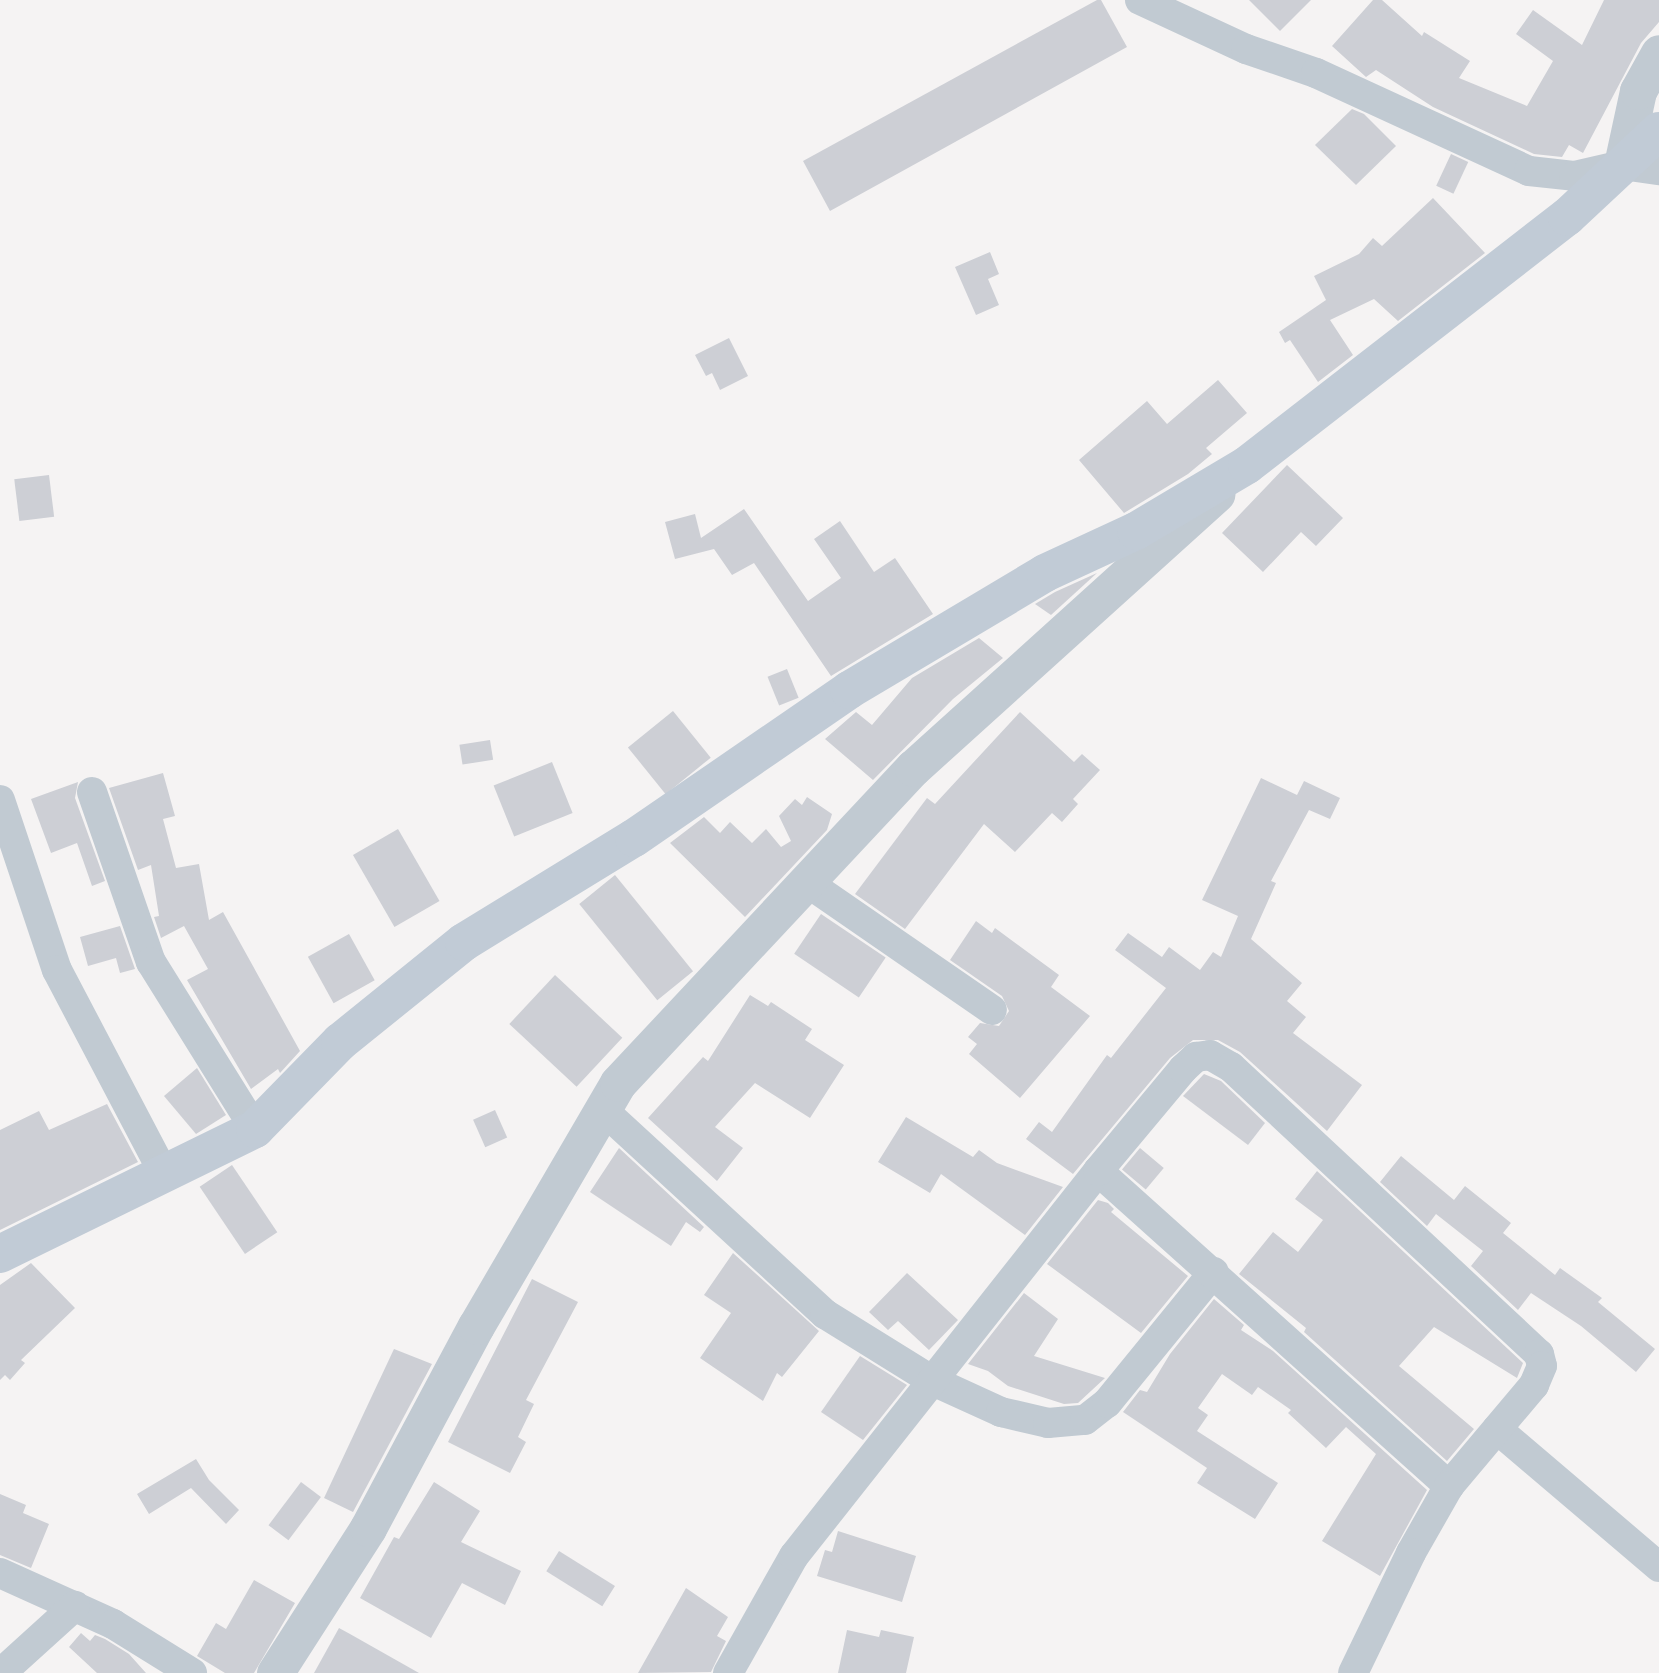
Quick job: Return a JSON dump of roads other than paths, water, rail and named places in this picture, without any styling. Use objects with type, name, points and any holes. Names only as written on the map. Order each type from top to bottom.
[{"type":"main road","points":[[0,1254],[255,1129],[340,1042],[464,942],[634,838],[849,691],[1045,573],[1136,531],[1247,465],[1567,217],[1659,131]]},
{"type":"street","points":[[1147,1],[1246,48],[1317,73],[1529,171],[1574,176],[1622,165],[1659,170]]},
{"type":"street","points":[[1622,165],[1638,91],[1659,54]]},
{"type":"street","points":[[275,1673],[368,1528],[476,1326],[618,1083],[914,768],[1247,465]]},
{"type":"street","points":[[92,792],[151,962],[255,1129]]},
{"type":"street","points":[[0,800],[57,970],[164,1174]]},
{"type":"street","points":[[805,881],[992,1010]]},
{"type":"street","points":[[728,1673],[794,1556],[1098,1171],[1196,1057],[1210,1055],[1231,1067],[1539,1353],[1542,1366],[1534,1385],[1449,1486],[1410,1553],[1353,1673]]},
{"type":"street","points":[[602,1109],[825,1314],[933,1381],[1001,1412],[1048,1423],[1085,1420],[1107,1403],[1214,1272]]},
{"type":"street","points":[[1098,1171],[1214,1272],[1449,1486]]},
{"type":"street","points":[[1497,1429],[1659,1567]]},
{"type":"street","points":[[0,1573],[75,1606],[190,1673]]},
{"type":"street","points":[[1,1673],[75,1606]]}]
